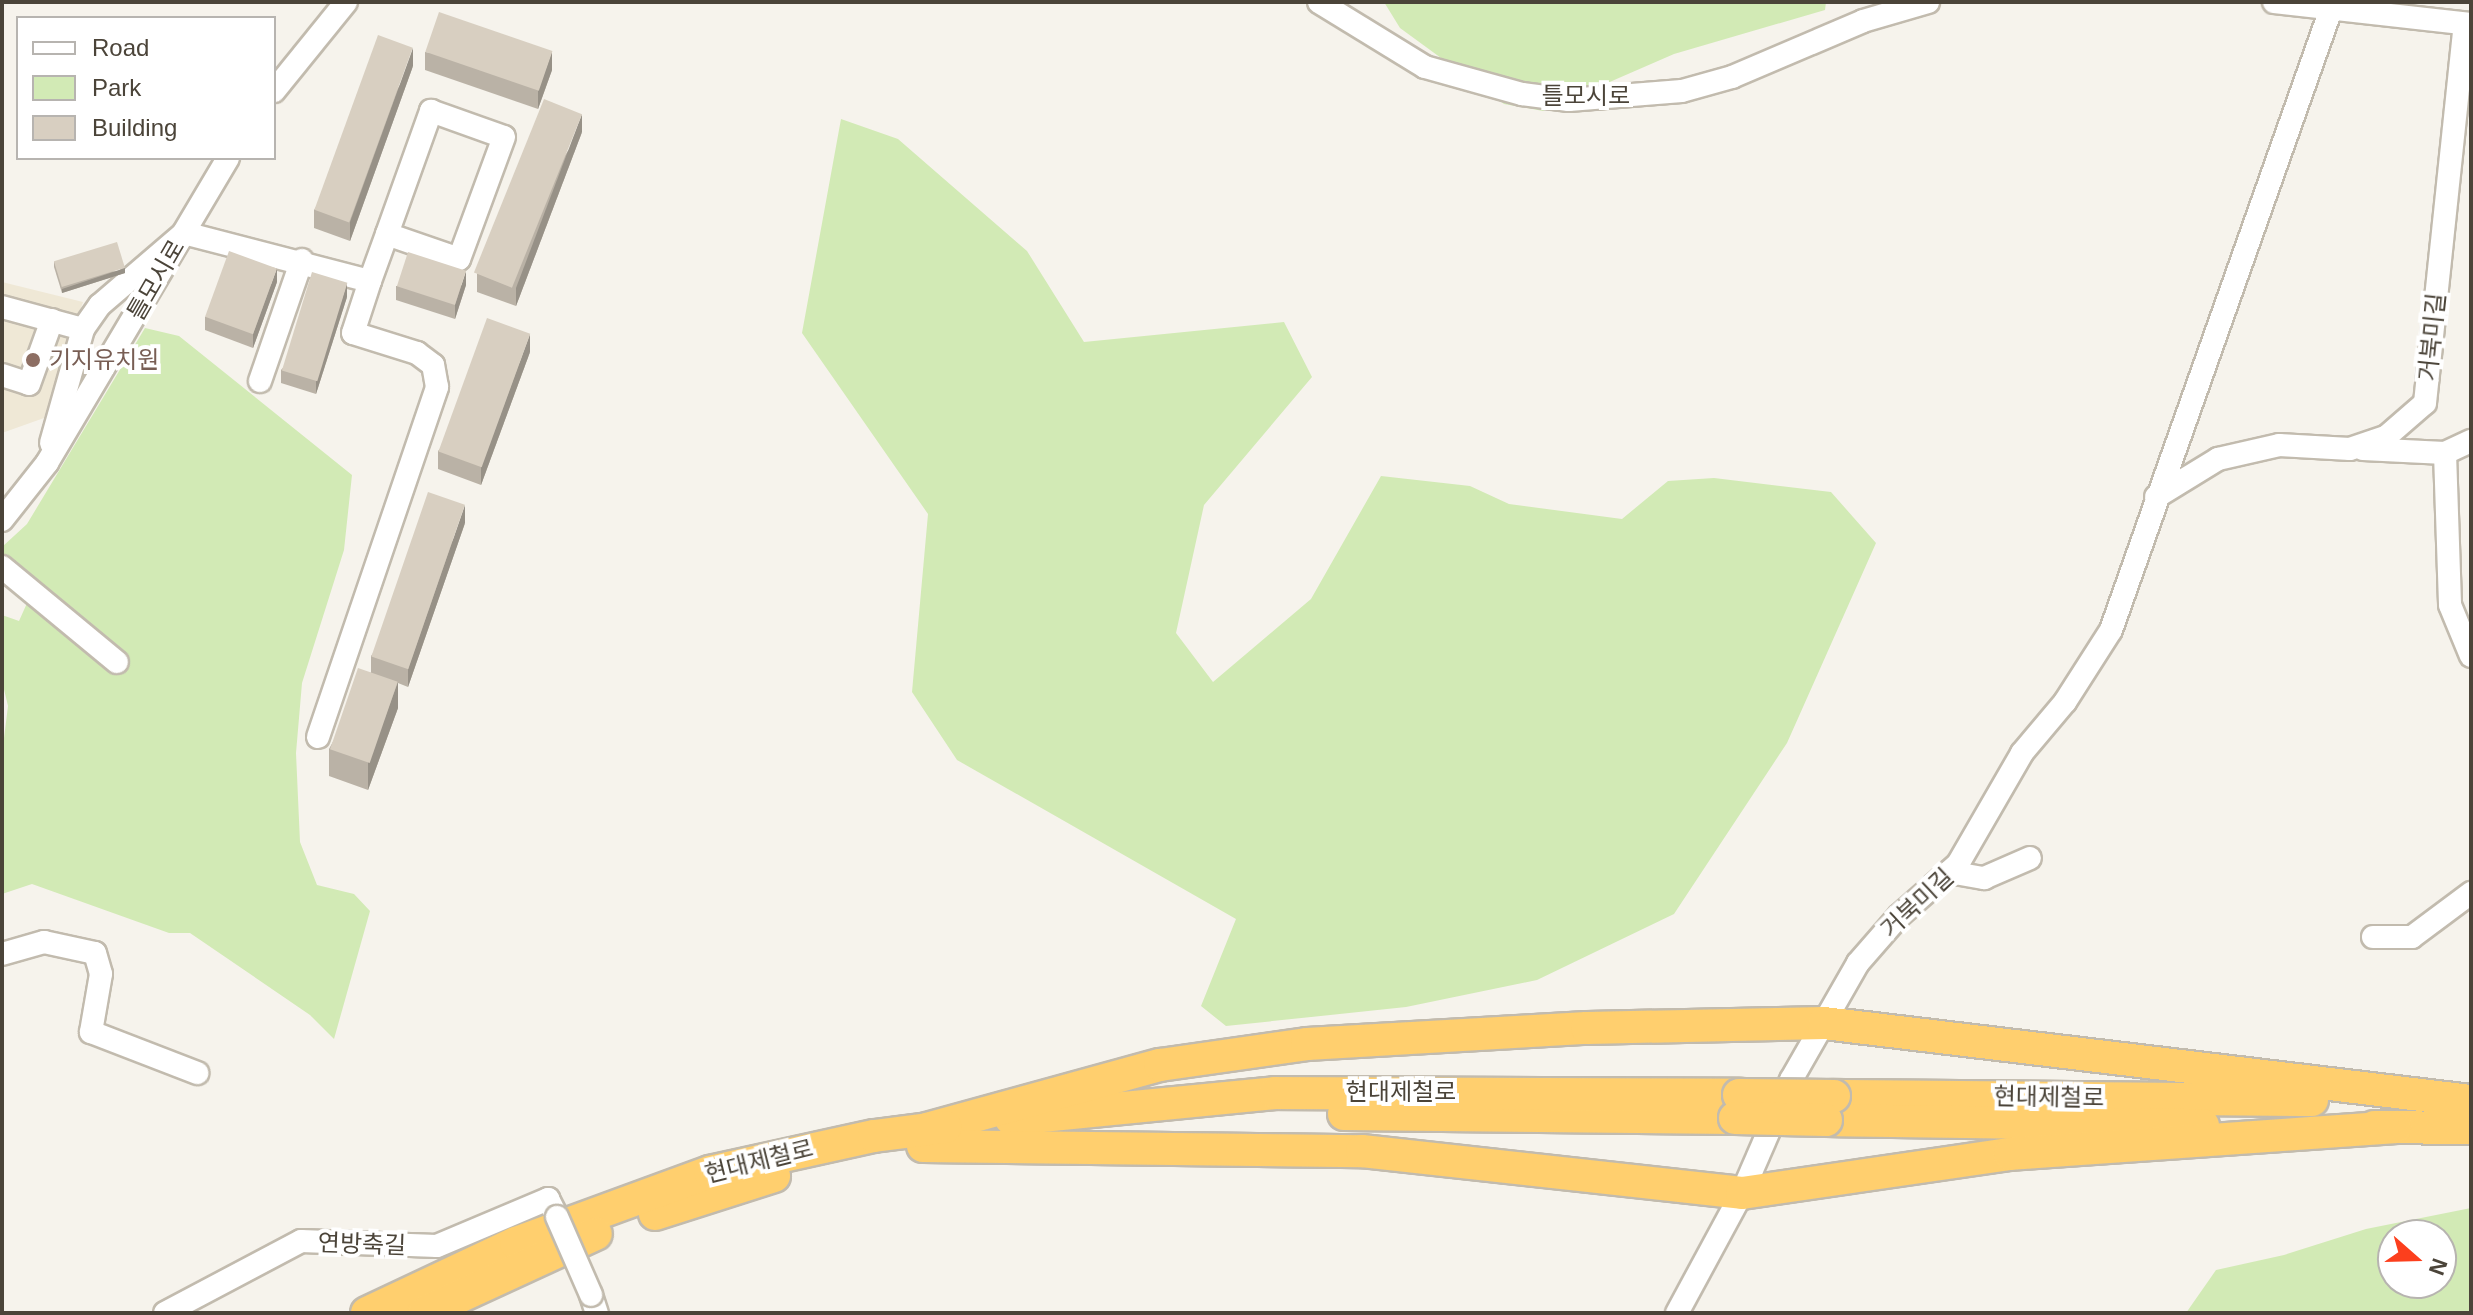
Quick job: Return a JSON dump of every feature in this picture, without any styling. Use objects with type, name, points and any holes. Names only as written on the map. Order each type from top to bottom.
[{"type":"highway","points":[[925,1138],[1160,1065],[1307,1044],[1587,1028],[1824,1023],[2471,1110]]},
{"type":"highway","name":"현대제철로","points":[[367,1313],[516,1243],[710,1172],[803,1149],[925,1138],[1275,1093],[2395,1127],[2471,1110]]},
{"type":"highway","name":"현대제철로","points":[[1830,1108],[2471,1110]]},
{"type":"highway","points":[[925,1138],[1362,1151],[1742,1193],[2010,1154],[2395,1127]]},
{"type":"highway","name":"현대제철로","points":[[424,1313],[596,1234],[797,1170],[925,1138]]},
{"type":"street","points":[[276,89],[346,2]]},
{"type":"street","name":"틀모시로","points":[[1319,2],[1425,67],[1522,94],[1569,100],[1682,91],[1732,77],[1863,11],[1928,2]]},
{"type":"street","points":[[2274,2],[2468,24]]},
{"type":"street","name":"거북미길","points":[[1677,1313],[1742,1193],[1791,1080],[1858,963],[1899,916],[1949,872],[1993,811],[2022,753],[2065,702],[2111,630],[2331,9]]},
{"type":"street","name":"거북미길","points":[[2156,497],[2218,459],[2279,445],[2350,449],[2387,436],[2425,403],[2468,24]]},
{"type":"street","points":[[318,737],[437,387],[433,365],[417,353],[353,333],[370,281],[431,111],[504,137],[459,259],[387,234]]},
{"type":"street","name":"틀모시로","points":[[2,520],[47,463],[227,160]]},
{"type":"street","points":[[47,463],[65,380],[83,329],[100,305],[184,233],[302,260],[370,281]]},
{"type":"street","points":[[260,381],[302,260]]},
{"type":"street","points":[[2,307],[83,329]]},
{"type":"street","points":[[2,375],[29,384],[52,320]]},
{"type":"street","points":[[2350,449],[2445,453],[2471,441]]},
{"type":"street","points":[[2445,453],[2450,605],[2471,656]]},
{"type":"street","points":[[2,567],[117,662]]},
{"type":"street","points":[[1949,872],[1984,878],[2030,858]]},
{"type":"street","points":[[2373,937],[2412,937],[2471,893]]},
{"type":"street","points":[[2,954],[44,942],[95,953],[101,974],[91,1032],[197,1073]]},
{"type":"street","name":"연방축길","points":[[165,1313],[301,1241],[437,1246],[548,1199],[594,1304]]},
{"type":"shaded area","name":"기지유치원","points":[[2,282],[83,302],[44,418],[2,433]]},
{"type":"green space","points":[[1384,2],[1826,2],[1825,10],[1674,54],[1543,111],[1504,104],[1400,28]]},
{"type":"green space","points":[[841,119],[898,139],[1027,251],[1084,342],[1284,322],[1312,377],[1204,505],[1176,633],[1213,682],[1311,599],[1381,476],[1470,486],[1509,504],[1622,519],[1668,481],[1714,478],[1831,492],[1876,543],[1787,743],[1674,914],[1537,980],[1406,1007],[1226,1026],[1201,1006],[1236,919],[957,760],[912,692],[928,514],[802,333]]},
{"type":"green space","points":[[145,328],[179,336],[352,475],[344,550],[302,683],[296,753],[300,842],[317,885],[354,894],[370,911],[334,1039],[310,1015],[190,933],[169,933],[32,884],[2,894],[2,754],[8,706],[2,681],[2,615],[19,621],[32,592],[2,565],[2,547],[27,524]]},
{"type":"green space","points":[[2471,1208],[2471,1313],[2186,1313],[2216,1270],[2284,1255],[2377,1227],[2377,1299],[2457,1299],[2457,1219],[2416,1219]]},
{"type":"building","points":[[439,12],[552,51],[539,91],[425,52]]},
{"type":"building","points":[[378,35],[413,48],[349,222],[314,210]]},
{"type":"building","points":[[544,99],[582,114],[512,288],[474,272]]},
{"type":"building","points":[[117,242],[125,268],[62,287],[54,261]]},
{"type":"building","points":[[229,251],[277,268],[253,334],[205,317]]},
{"type":"building","points":[[408,252],[466,271],[455,305],[397,286]]},
{"type":"building","points":[[312,272],[347,283],[317,381],[282,370]]},
{"type":"building","points":[[487,318],[530,334],[482,467],[438,451]]},
{"type":"building","points":[[428,492],[465,505],[408,669],[371,657]]},
{"type":"building","points":[[358,668],[398,682],[370,763],[330,749]]},
{"type":"place","name":"기지유치원","points":[[33,360]]}]
